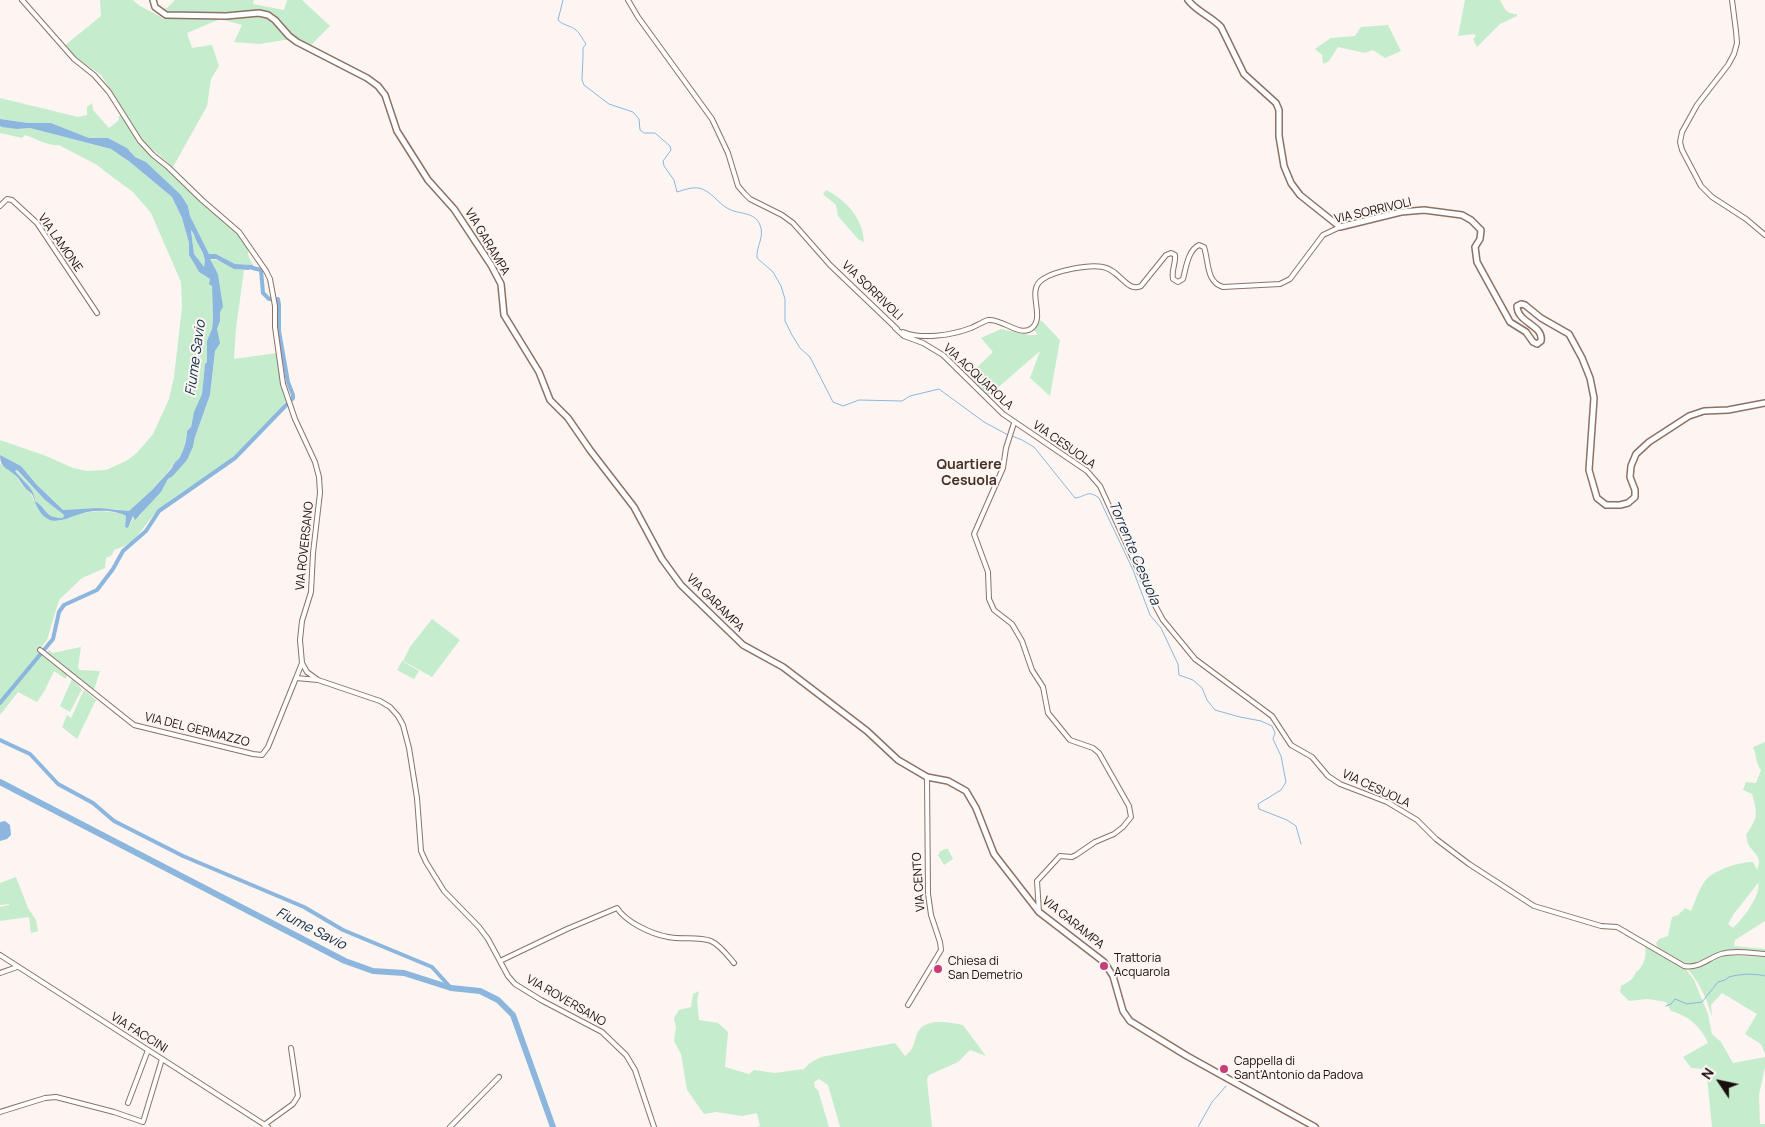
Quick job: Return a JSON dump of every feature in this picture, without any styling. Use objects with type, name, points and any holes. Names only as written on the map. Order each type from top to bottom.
[{"type":"street","name":"VIA ROVERSANO","points":[[22,0],[74,59],[99,80],[109,92],[140,141],[153,155],[239,232],[266,271],[273,290],[275,327],[283,384],[315,462],[319,477],[320,494],[313,553],[311,592],[302,621],[300,640],[302,663],[307,672],[318,680],[380,701],[390,707],[398,716],[403,725],[409,748],[417,798],[421,850],[426,862],[444,891],[479,926],[508,976],[515,984],[602,1032],[626,1055],[635,1070],[654,1127]]},
{"type":"street","name":"VIA GARAMPA","points":[[153,0],[155,7],[166,15],[268,15],[297,42],[368,78],[378,86],[385,95],[397,131],[407,147],[428,180],[454,209],[491,264],[501,284],[504,315],[539,372],[550,400],[568,418],[634,507],[662,559],[681,585],[743,645],[783,667],[867,731],[898,760],[928,777],[948,781],[966,791],[976,808],[994,854],[1039,912],[1104,962],[1113,976],[1123,1011],[1130,1021],[1180,1052],[1315,1127]]},
{"type":"street","name":"VIA SORRIVOLI","points":[[628,0],[638,18],[712,120],[728,153],[738,186],[750,198],[793,223],[830,265],[895,328],[905,334],[917,336],[943,335],[969,329],[988,320],[997,321],[1020,330],[1030,330],[1037,319],[1035,290],[1043,278],[1059,272],[1086,267],[1103,267],[1116,273],[1130,287],[1136,289],[1141,286],[1166,255],[1171,253],[1175,255],[1171,272],[1173,279],[1178,282],[1183,279],[1191,252],[1194,247],[1199,245],[1204,247],[1211,279],[1217,285],[1223,287],[1280,284],[1290,279],[1322,236],[1340,227],[1401,212],[1424,210],[1462,215],[1472,220],[1481,230],[1480,239],[1475,247],[1477,262],[1510,322],[1526,332],[1533,342],[1537,344],[1541,341],[1542,337],[1517,312],[1517,306],[1520,304],[1525,305],[1541,318],[1569,334],[1590,378],[1594,398],[1589,470],[1597,498],[1606,505],[1628,503],[1635,497],[1635,490],[1630,477],[1631,466],[1636,454],[1649,442],[1689,416],[1704,411],[1728,410],[1765,403]]},
{"type":"street","points":[[1188,0],[1201,13],[1215,21],[1221,28],[1244,74],[1276,104],[1280,116],[1279,136],[1284,166],[1290,183],[1300,195],[1340,227]]},
{"type":"street","points":[[1732,0],[1737,37],[1734,54],[1728,65],[1697,105],[1682,132],[1680,142],[1682,150],[1701,186],[1712,197],[1746,219],[1765,235]]},
{"type":"street","name":"VIA LAMONE","points":[[0,206],[7,199],[12,200],[37,223],[96,313]]},
{"type":"street","name":"VIA ACQUAROLA","points":[[895,328],[904,336],[923,343],[943,355],[1014,423],[1006,448],[1003,468],[974,534],[988,572],[990,599],[994,610],[1012,624],[1022,641],[1032,670],[1043,687],[1048,713],[1070,740],[1093,748],[1099,754],[1129,806],[1131,817],[1124,827],[1114,834],[1094,842],[1072,857],[1060,856],[1037,881],[1039,912]]},
{"type":"street","name":"VIA CESUOLA","points":[[1014,423],[1087,472],[1100,486],[1159,613],[1195,660],[1272,716],[1291,745],[1312,758],[1334,780],[1387,802],[1418,820],[1436,839],[1469,864],[1534,906],[1601,926],[1617,927],[1684,966],[1696,966],[1720,954],[1730,952],[1765,954]]},
{"type":"street","name":"VIA DEL GERMAZZO","points":[[40,650],[134,726],[253,754],[262,754],[268,747],[302,663]]},
{"type":"street","points":[[296,678],[318,680]]},
{"type":"street","name":"VIA CENTO","points":[[908,1005],[932,967],[940,950],[940,942],[931,915],[928,894],[928,777]]},
{"type":"street","points":[[500,961],[567,928],[618,908],[624,916],[654,932],[668,937],[712,941],[734,963]]},
{"type":"street","name":"VIA FACCINI","points":[[0,955],[266,1126]]},
{"type":"street","points":[[0,973],[17,967]]},
{"type":"street","points":[[266,1126],[293,1104],[298,1096],[291,1048]]},
{"type":"street","points":[[128,1103],[148,1050]]},
{"type":"street","points":[[0,1112],[45,1098],[56,1098],[114,1112],[143,1122],[162,1059]]},
{"type":"street","points":[[450,1127],[499,1077]]},
{"type":"green space","points":[[100,0],[133,0],[163,19],[220,19],[187,33],[192,48],[212,45],[219,66],[211,79],[207,106],[173,167],[144,142],[101,75],[74,56],[64,46],[101,16]]},
{"type":"green space","points":[[175,0],[254,0],[253,4],[284,10],[287,0],[302,0],[330,26],[311,45],[294,37],[287,28],[268,13],[227,15],[166,12],[161,9],[167,8]]},
{"type":"green space","points":[[1465,0],[1500,0],[1506,10],[1517,14],[1517,16],[1500,24],[1477,47],[1473,39],[1476,36],[1474,34],[1458,36]]},
{"type":"green space","points":[[266,16],[291,39],[259,44],[234,42],[242,25],[220,19]]},
{"type":"green space","points":[[1388,25],[1401,51],[1385,58],[1373,50],[1365,53],[1338,47],[1329,61],[1323,64],[1322,55],[1315,49],[1331,38],[1355,36],[1361,27]]},
{"type":"green space","points":[[0,98],[78,117],[87,115],[87,107],[92,103],[93,110],[109,128],[119,120],[118,117],[122,114],[141,143],[238,232],[249,249],[248,255],[253,265],[235,264],[216,254],[209,254],[190,216],[188,206],[181,195],[146,162],[135,157],[127,148],[108,138],[89,138],[51,123],[28,123],[0,119]]},
{"type":"green space","points":[[0,126],[17,129],[30,128],[111,149],[130,162],[172,197],[182,218],[189,243],[189,255],[199,272],[210,279],[213,320],[207,342],[207,362],[205,364],[202,394],[191,427],[187,431],[184,448],[180,457],[152,490],[129,511],[115,509],[63,510],[37,485],[21,466],[0,455],[0,440],[46,456],[73,468],[86,471],[106,470],[126,461],[137,453],[153,434],[169,399],[174,377],[182,307],[181,282],[151,213],[133,192],[97,165],[59,145],[47,144],[25,135],[22,138],[0,133]]},
{"type":"green space","points":[[826,190],[840,199],[852,211],[860,225],[864,242],[858,239],[838,216],[836,205],[823,194]]},
{"type":"green space","points":[[191,228],[204,254],[204,268],[194,255]]},
{"type":"green space","points":[[210,259],[218,260],[244,270],[234,359],[277,353],[281,381],[287,400],[262,430],[235,457],[168,503],[153,516],[135,538],[114,550],[112,555],[106,558],[105,568],[82,578],[59,600],[47,640],[38,651],[43,656],[49,650],[52,653],[81,647],[78,668],[80,670],[100,671],[94,690],[92,691],[68,673],[66,679],[54,671],[37,702],[18,692],[0,715],[0,463],[14,473],[31,494],[45,518],[59,521],[81,513],[102,511],[120,513],[126,516],[125,526],[128,528],[135,514],[139,517],[161,492],[168,479],[187,460],[210,395],[215,351],[219,343],[217,329],[220,321],[222,301],[218,274]]},
{"type":"green space","points":[[1038,320],[1042,321],[1060,340],[1050,396],[1030,378],[1040,351],[987,397],[967,377],[993,352],[981,338],[1001,329],[1038,335],[1033,329]]},
{"type":"green space","points":[[16,470],[45,500],[64,515],[63,518],[49,515],[35,501],[30,489]]},
{"type":"green space","points":[[432,619],[460,640],[432,677],[403,661],[410,647]]},
{"type":"green space","points":[[402,661],[419,671],[414,679],[397,670]]},
{"type":"green space","points":[[72,679],[82,689],[70,712],[60,706]]},
{"type":"green space","points":[[84,690],[96,700],[77,739],[62,727],[67,715],[71,718]]},
{"type":"green space","points":[[1765,742],[1765,921],[1735,940],[1734,946],[1765,949],[1765,952],[1732,951],[1691,965],[1681,962],[1658,950],[1656,943],[1659,939],[1668,936],[1672,917],[1678,915],[1685,908],[1691,911],[1703,884],[1714,873],[1727,867],[1747,862],[1753,862],[1757,870],[1759,865],[1758,858],[1748,844],[1746,835],[1755,820],[1755,807],[1752,794],[1743,790],[1746,782],[1756,783],[1761,770],[1753,747]],"holes":[[[1758,883],[1758,888],[1750,907],[1733,928],[1728,924],[1733,915]]]},
{"type":"green space","points":[[948,849],[953,859],[944,865],[938,855],[939,852]]},
{"type":"green space","points":[[16,877],[28,908],[36,920],[38,931],[31,933],[29,917],[0,921],[0,907],[9,904],[0,905],[0,883]]},
{"type":"green space","points":[[1645,946],[1685,968],[1694,980],[1708,1014],[1712,1034],[1721,1042],[1733,1063],[1765,1057],[1765,1067],[1759,1095],[1760,1124],[1765,1124],[1765,1127],[1712,1127],[1707,1077],[1702,1069],[1691,1068],[1683,1057],[1708,1043],[1702,1032],[1688,1019],[1671,1011],[1666,1002],[1648,999],[1629,1001],[1620,992],[1621,986],[1632,979],[1643,964]]},
{"type":"green space","points":[[1724,955],[1765,957],[1765,1054],[1761,1044],[1745,1034],[1757,1014],[1722,993],[1711,1005],[1712,1017],[1703,992],[1688,969],[1697,968]]},
{"type":"green space","points":[[699,991],[697,1001],[699,1020],[718,1023],[728,1032],[725,1067],[749,1074],[754,1070],[775,1073],[804,1069],[821,1057],[895,1043],[905,1056],[911,1050],[920,1029],[929,1023],[935,1022],[963,1025],[986,1056],[970,1050],[958,1062],[929,1075],[927,1079],[932,1127],[840,1127],[828,1085],[819,1079],[814,1082],[815,1088],[818,1090],[829,1127],[756,1127],[760,1126],[757,1113],[742,1116],[716,1112],[704,1114],[687,1090],[681,1054],[674,1041],[676,1027],[674,1018],[679,1010],[691,1007],[693,994]]},
{"type":"water","points":[[0,119],[28,123],[51,123],[89,138],[108,138],[127,148],[135,157],[146,162],[181,195],[188,206],[190,216],[209,254],[216,254],[235,264],[253,265],[253,269],[250,268],[249,270],[234,269],[216,259],[210,259],[218,274],[223,307],[220,312],[220,321],[217,329],[220,343],[215,351],[210,395],[187,460],[168,479],[161,492],[135,520],[133,516],[128,528],[125,527],[126,516],[109,511],[85,513],[59,521],[46,518],[39,511],[32,494],[2,464],[0,455],[21,466],[37,485],[63,510],[99,508],[129,511],[172,468],[184,448],[187,431],[191,427],[194,412],[202,394],[205,364],[207,362],[207,341],[212,329],[213,320],[210,279],[199,272],[189,255],[189,243],[182,218],[172,197],[130,162],[111,149],[30,128],[17,129],[0,126]],"holes":[[[191,230],[202,250],[204,267],[194,254]],[[17,470],[45,500],[64,515],[63,518],[49,515],[35,501],[33,492],[15,471]]]},
{"type":"water","points":[[5,821],[10,825],[11,835],[7,839],[0,841],[0,822]]},
{"type":"waterway","name":"Torrente Cesuola","points":[[563,0],[558,20],[576,30],[586,44],[583,48],[582,80],[584,85],[609,104],[633,112],[639,119],[640,130],[644,133],[655,133],[670,146],[671,150],[663,161],[664,166],[674,180],[677,192],[693,188],[703,189],[727,208],[750,215],[758,221],[761,229],[761,238],[757,258],[773,272],[781,286],[785,299],[785,321],[800,348],[810,357],[833,402],[843,406],[859,400],[902,401],[910,396],[939,389],[984,422],[1008,435]]},
{"type":"waterway","points":[[0,703],[53,639],[59,612],[64,605],[97,590],[113,569],[123,551],[146,531],[159,511],[235,458],[293,398],[288,382],[279,331],[278,299],[269,299],[263,293],[261,270],[249,267]]},
{"type":"waterway","name":"Torrente Cesuola","points":[[1012,436],[1034,447],[1075,498],[1089,494],[1099,498],[1133,570],[1150,615],[1161,628],[1178,664],[1179,675],[1193,680],[1202,688],[1207,700],[1215,710],[1261,721],[1272,726],[1275,733],[1273,739],[1281,756],[1286,782],[1281,790],[1258,804],[1259,809],[1287,820],[1296,826],[1301,844]]},
{"type":"waterway","points":[[0,740],[30,754],[58,784],[93,803],[114,821],[183,856],[304,907],[343,930],[432,967],[451,988]]},
{"type":"waterway","name":"Fiume Savio","points":[[0,782],[345,961],[373,971],[404,973],[451,988],[480,991],[498,1000],[513,1015],[553,1127]]},
{"type":"waterway","points":[[1666,1006],[1675,999],[1687,1004],[1702,1002],[1718,982],[1729,977],[1747,974],[1765,976]]},
{"type":"waterway","points":[[1198,1127],[1212,1102],[1226,1086]]},
{"type":"place","name":"Trattoria Acquarola","points":[[1104,966]]},
{"type":"place","name":"Chiesa di San Demetrio","points":[[938,969]]},
{"type":"place","name":"Cappella di Sant'Antonio da Padova","points":[[1224,1069]]},
{"type":"district","name":"Quartiere Cesuola","points":[[969,474]]}]
